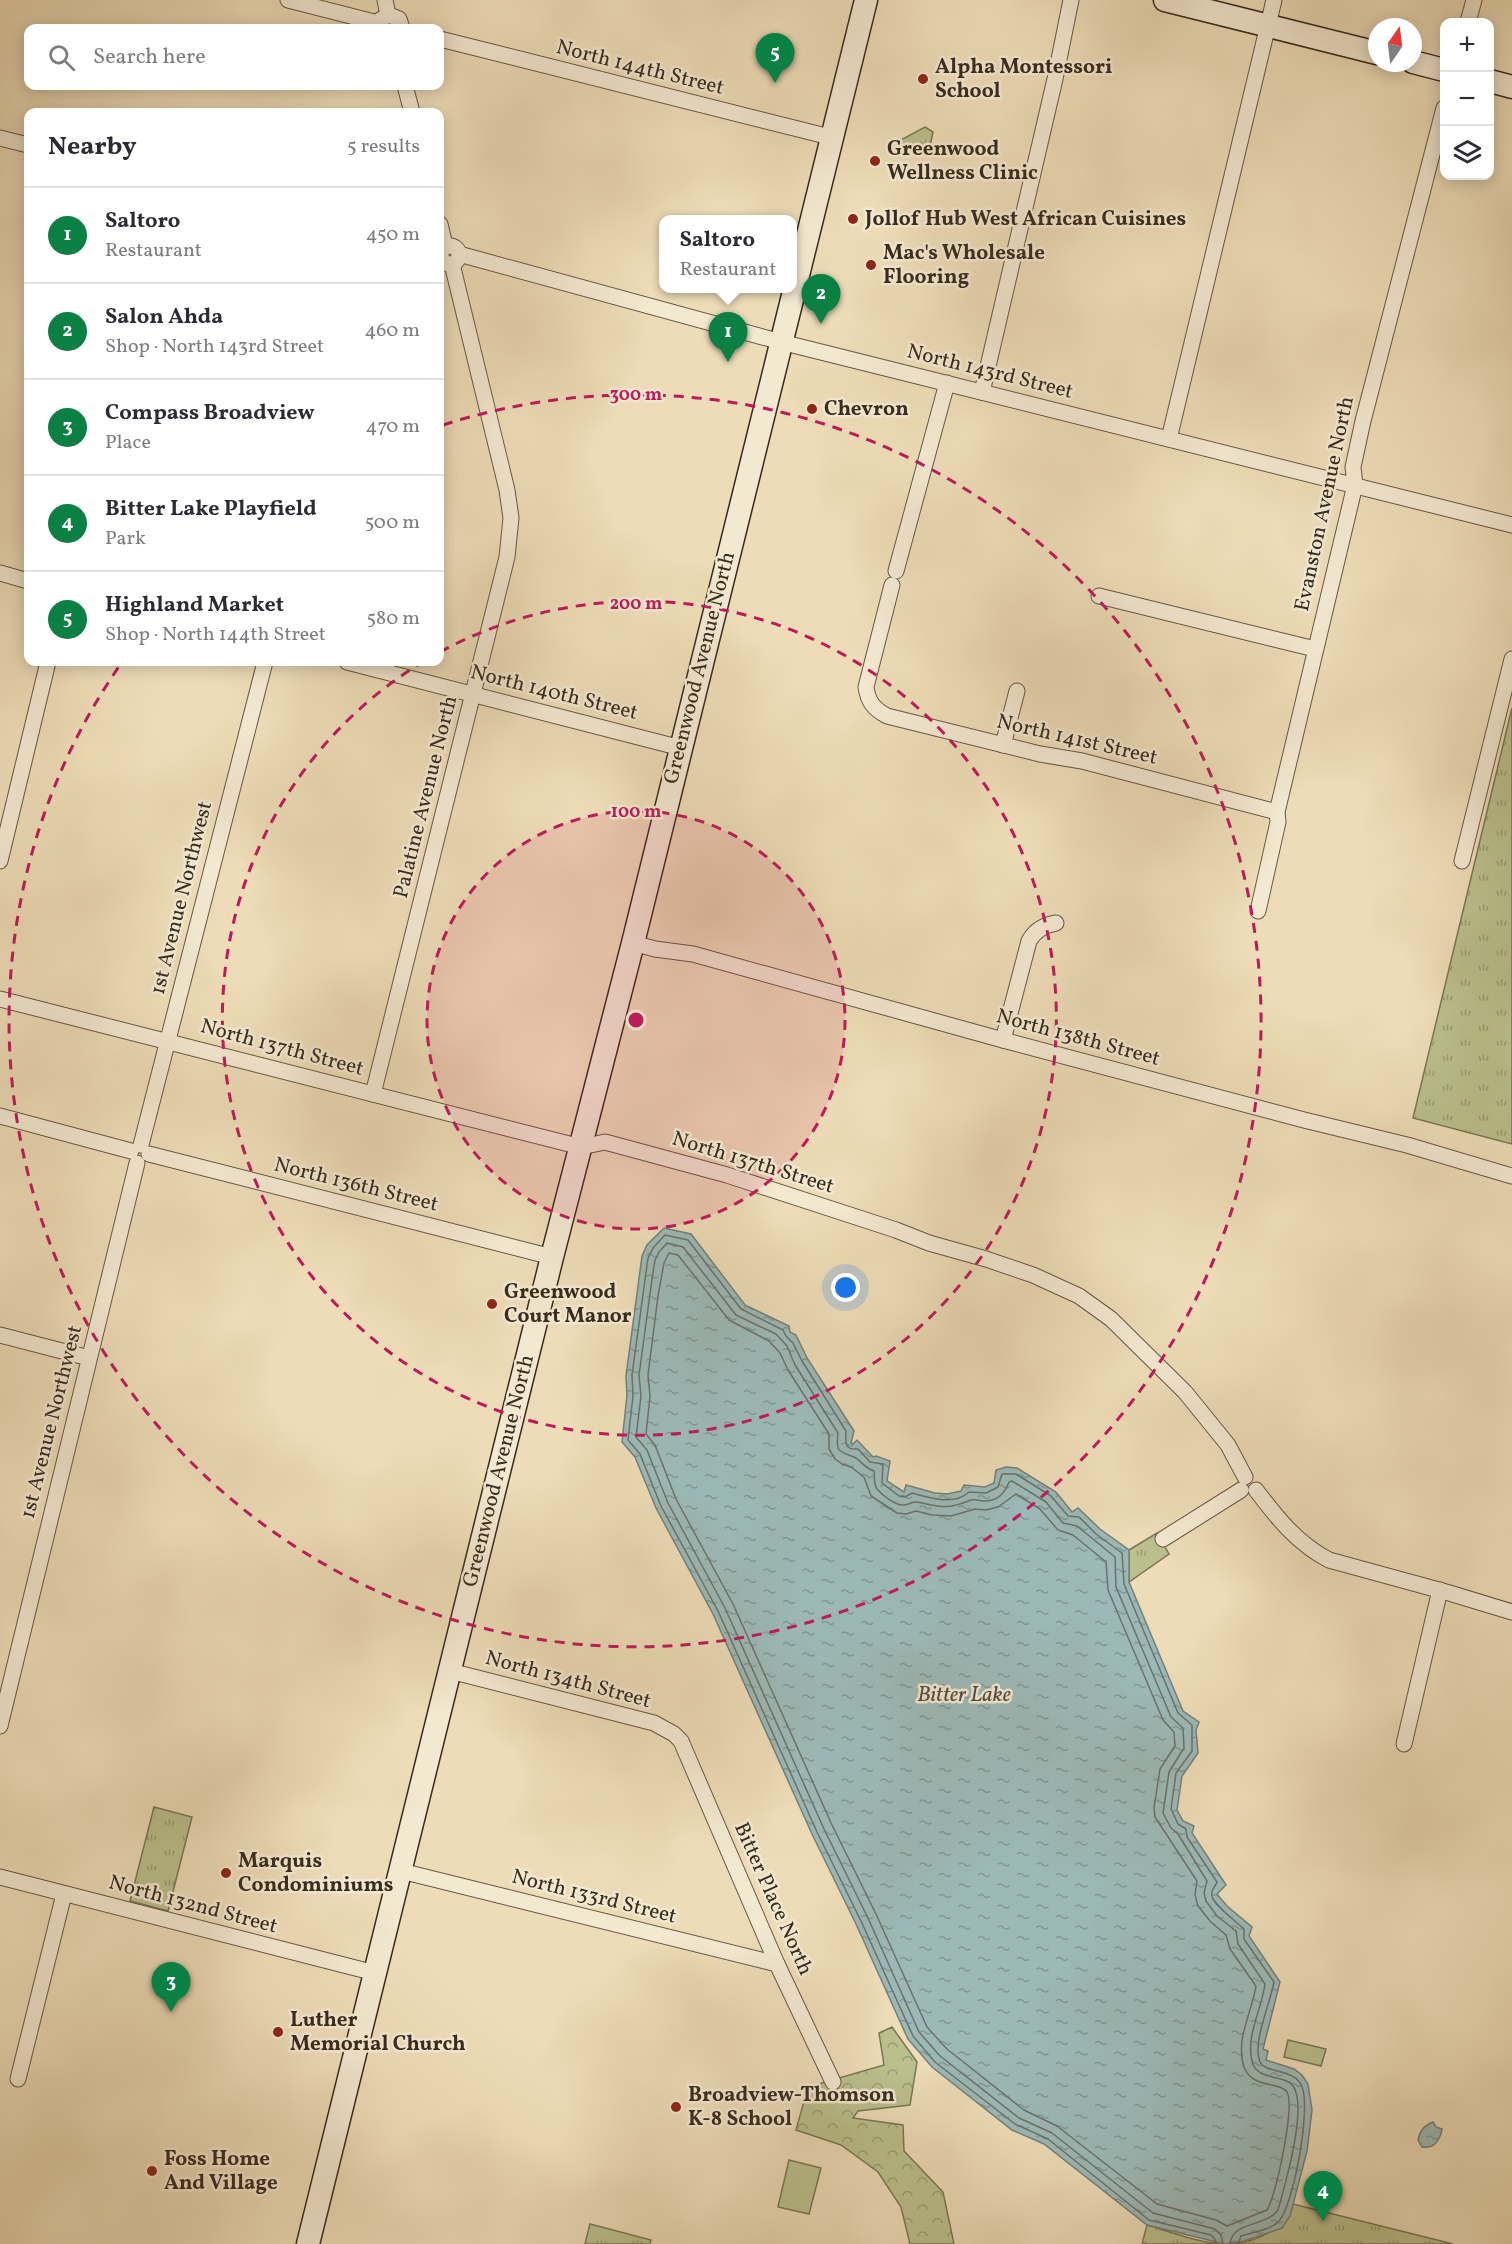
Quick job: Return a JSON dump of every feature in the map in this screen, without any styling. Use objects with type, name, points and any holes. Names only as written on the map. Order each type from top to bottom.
[{"type":"main road","name":"Greenwood Avenue North","points":[[797,275],[866,0]]},
{"type":"main road","points":[[1165,0],[1368,51]]},
{"type":"main road","points":[[1422,64],[1440,69]]},
{"type":"main road","points":[[1494,82],[1512,87]]},
{"type":"main road","name":"Greenwood Avenue North","points":[[308,2244],[793,293]]},
{"type":"street","points":[[288,0],[399,19],[401,24]]},
{"type":"street","points":[[981,392],[1055,80],[1071,0]]},
{"type":"street","points":[[1169,439],[1275,0]]},
{"type":"street","points":[[1469,18],[1474,0]]},
{"type":"street","name":"North 144th Street","points":[[444,40],[830,137]]},
{"type":"street","points":[[406,90],[411,108]]},
{"type":"street","name":"Evanston Avenue North","points":[[1258,911],[1278,822],[1277,812],[1355,485],[1353,467],[1363,421],[1440,123]]},
{"type":"street","points":[[0,138],[24,144]]},
{"type":"street","points":[[444,261],[455,259]]},
{"type":"street","name":"North 143rd Street","points":[[455,259],[1512,525]]},
{"type":"street","name":"Palatine Avenue North","points":[[374,1094],[507,557],[511,519],[507,490],[455,259]]},
{"type":"street","name":"North 141st Street","points":[[947,383],[867,687],[870,703],[887,716],[1040,754],[1082,761],[1277,812]]},
{"type":"street","points":[[0,573],[24,580]]},
{"type":"street","points":[[1099,596],[1315,649]]},
{"type":"street","points":[[1462,861],[1512,659]]},
{"type":"street","points":[[0,861],[47,666]]},
{"type":"street","name":"1st Avenue Northwest","points":[[0,1726],[167,1040],[264,666]]},
{"type":"street","name":"North 140th Street","points":[[363,666],[681,748]]},
{"type":"street","points":[[1003,745],[1017,691]]},
{"type":"street","points":[[1003,1040],[1029,941],[1043,926],[1056,923]]},
{"type":"street","name":"North 138th Street","points":[[633,943],[655,949],[693,954],[1003,1040],[1407,1145],[1512,1176]]},
{"type":"street","name":"North 137th Street","points":[[0,999],[581,1146],[605,1142],[727,1174],[897,1230],[929,1243],[1033,1275],[1079,1296],[1111,1319],[1185,1392],[1228,1445],[1247,1486],[1313,1551],[1329,1560],[1512,1612]]},
{"type":"street","name":"North 136th Street","points":[[0,1116],[552,1257]]},
{"type":"street","points":[[0,1335],[89,1358]]},
{"type":"street","points":[[1163,1539],[1247,1486]]},
{"type":"street","points":[[1404,1744],[1440,1590]]},
{"type":"street","name":"North 134th Street","points":[[450,1671],[654,1724],[674,1734]]},
{"type":"street","name":"Bitter Place North","points":[[674,1734],[685,1749],[777,1964],[833,2082]]},
{"type":"street","name":"North 133rd Street","points":[[400,1871],[777,1964]]},
{"type":"street","name":"North 132nd Street","points":[[0,1877],[375,1973]]},
{"type":"street","points":[[18,2079],[64,1894]]},
{"type":"green space","points":[[925,127],[933,132],[928,156],[900,149],[897,142]]},
{"type":"green space","points":[[1512,708],[1512,1144],[1413,1118]]},
{"type":"green space","points":[[1157,1533],[1169,1554],[1129,1582],[1129,1550]]},
{"type":"green space","points":[[154,1807],[192,1817],[168,1911],[130,1901]]},
{"type":"green space","points":[[892,2027],[917,2062],[910,2105],[858,2111],[853,2118],[903,2125],[904,2151],[943,2192],[954,2244],[910,2244],[901,2207],[878,2172],[841,2145],[796,2130],[808,2087],[884,2065],[879,2033]]},
{"type":"green space","points":[[1288,2040],[1326,2049],[1321,2066],[1284,2057]]},
{"type":"green space","points":[[789,2160],[821,2168],[809,2214],[778,2207]]},
{"type":"green space","points":[[1293,2204],[1453,2244],[1225,2244],[1246,2242],[1275,2229],[1283,2222]]},
{"type":"green space","points":[[590,2224],[651,2240],[650,2244],[585,2244]]},
{"type":"green space","points":[[1147,2225],[1195,2239],[1225,2244],[1142,2244]]},
{"type":"water","name":"Bitter Lake","points":[[664,1228],[691,1234],[745,1305],[789,1326],[790,1332],[796,1335],[807,1358],[854,1431],[851,1443],[857,1440],[873,1457],[890,1461],[887,1481],[904,1492],[906,1485],[947,1494],[961,1491],[964,1485],[985,1487],[994,1483],[996,1470],[1006,1467],[1017,1468],[1056,1492],[1072,1512],[1078,1508],[1100,1529],[1129,1550],[1129,1582],[1183,1711],[1199,1722],[1196,1730],[1198,1753],[1182,1776],[1177,1810],[1183,1821],[1194,1826],[1192,1833],[1226,1885],[1217,1894],[1227,1906],[1252,1927],[1249,1936],[1280,1982],[1263,2049],[1268,2051],[1266,2060],[1294,2069],[1308,2084],[1312,2110],[1307,2151],[1290,2216],[1282,2228],[1244,2241],[1225,2244],[1147,2225],[1044,2144],[1012,2130],[932,2067],[908,2039],[713,1614],[656,1508],[635,1457],[622,1442],[627,1395],[626,1376],[642,1256],[647,1245]]},
{"type":"water","points":[[1433,2122],[1436,2127],[1442,2129],[1440,2137],[1430,2147],[1422,2147],[1418,2140],[1420,2134]]},
{"type":"place","name":"Alpha Montessori School","points":[[923,79]]},
{"type":"place","name":"Highland Market","points":[[775,83]]},
{"type":"place","name":"Greenwood Wellness Clinic","points":[[875,161]]},
{"type":"place","name":"Jollof Hub West African Cuisines","points":[[853,219]]},
{"type":"place","name":"Mac's Wholesale Flooring","points":[[871,265]]},
{"type":"place","name":"Salon Ahda","points":[[821,324]]},
{"type":"place","name":"Saltoro","points":[[728,362]]},
{"type":"place","name":"Chevron","points":[[812,409]]},
{"type":"place","name":"Greenwood Court Manor","points":[[492,1304]]},
{"type":"place","name":"Marquis Condominiums","points":[[226,1873]]},
{"type":"place","name":"Compass Broadview","points":[[171,2012]]},
{"type":"place","name":"Luther Memorial Church","points":[[278,2032]]},
{"type":"place","name":"Broadview-Thomson K-8 School","points":[[676,2107]]},
{"type":"place","name":"Foss Home And Village","points":[[152,2171]]},
{"type":"place","name":"Bitter Lake Playfield","points":[[1323,2221]]}]
